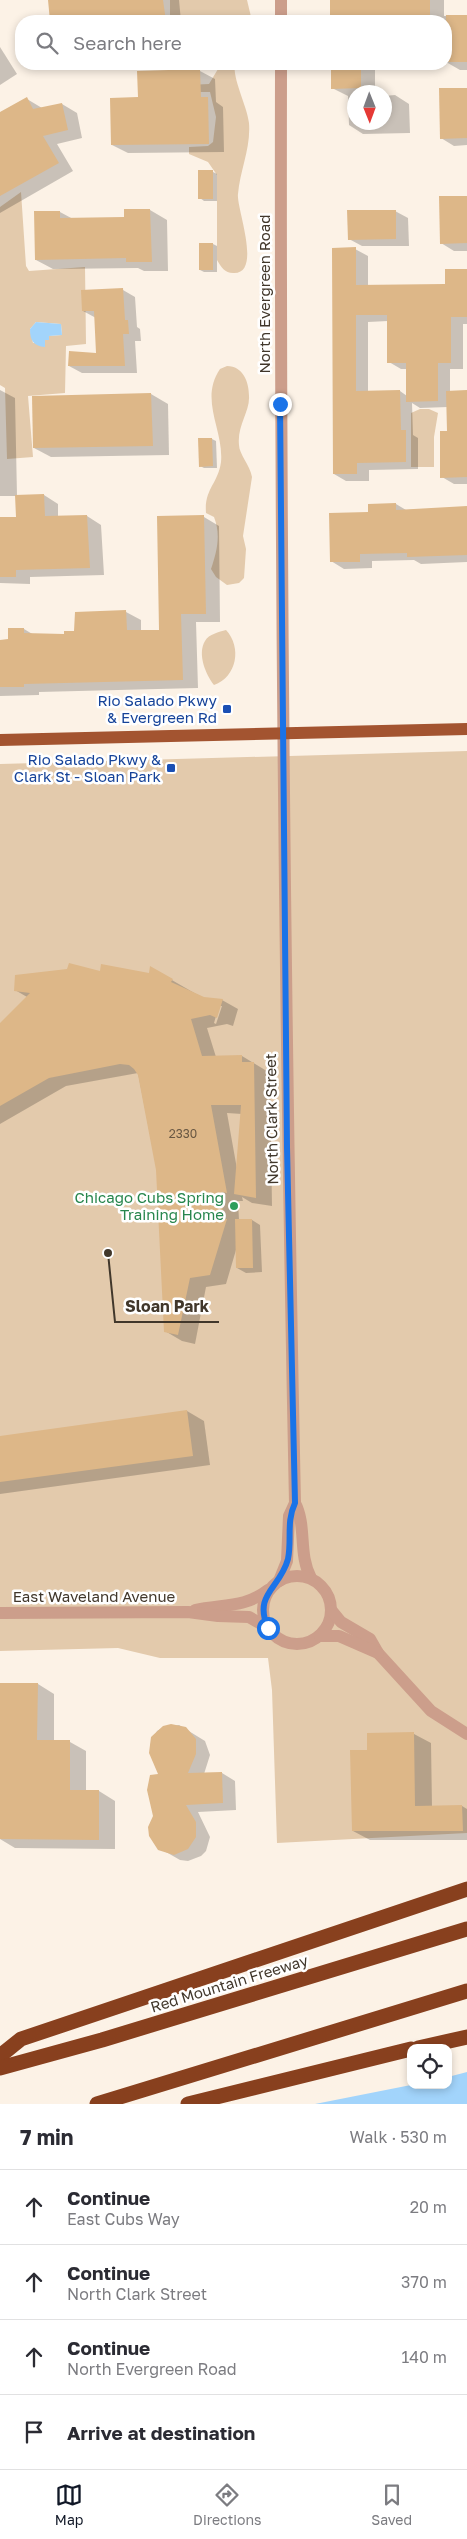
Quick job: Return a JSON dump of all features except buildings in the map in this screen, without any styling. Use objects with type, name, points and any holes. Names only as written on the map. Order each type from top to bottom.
[{"type":"highway","points":[[0,2056],[22,2039],[467,1889]]},
{"type":"highway","name":"Red Mountain Freeway","points":[[0,2068],[102,2040],[467,1929]]},
{"type":"highway","points":[[97,2104],[467,1991]]},
{"type":"highway","points":[[434,2044],[467,2036]]},
{"type":"highway","points":[[188,2104],[407,2051]]},
{"type":"main road","points":[[0,740],[467,729]]},
{"type":"street","points":[[281,0],[281,15]]},
{"type":"street","name":"North Evergreen Road","points":[[281,70],[280,404],[283,734]]},
{"type":"street","name":"North Clark Street","points":[[283,734],[287,1147],[295,1503],[300,1514],[304,1561],[311,1578]]},
{"type":"street","name":"North Clark Street","points":[[274,1585],[289,1554],[289,1516],[295,1503]]},
{"type":"street","points":[[332,1611],[329,1624],[320,1636],[310,1642],[292,1644],[281,1640],[268,1628],[262,1609],[274,1585],[296,1576],[311,1578],[326,1591],[332,1611],[342,1622],[370,1639],[378,1653],[431,1711],[467,1734]]},
{"type":"street","name":"East Waveland Avenue","points":[[188,1612],[217,1606],[244,1604],[274,1585]]},
{"type":"street","name":"East Waveland Avenue","points":[[0,1613],[188,1612],[218,1616],[249,1617],[268,1628]]},
{"type":"street","points":[[320,1636],[338,1636],[378,1653]]},
{"type":"shaded area","points":[[170,0],[247,0],[251,15],[170,15]]},
{"type":"shaded area","points":[[217,70],[235,70],[249,123],[247,150],[238,194],[246,239],[246,263],[242,271],[233,273],[225,271],[217,260],[217,175],[208,162],[189,154],[189,147],[208,146],[213,142],[216,117],[210,92],[188,92],[188,85],[209,84]]},
{"type":"shaded area","points":[[21,192],[26,266],[29,271],[85,267],[86,344],[66,346],[65,393],[28,396],[33,457],[7,459],[5,388],[0,385],[0,207]],"holes":[[[36,322],[61,324],[62,335],[49,336],[45,340],[33,343],[30,329]]]},
{"type":"shaded area","points":[[227,366],[241,372],[248,385],[249,402],[240,431],[239,445],[252,477],[243,536],[246,549],[244,578],[239,583],[227,585],[216,577],[211,569],[218,537],[214,517],[206,513],[206,505],[221,462],[221,450],[212,404],[212,392],[214,381],[220,369]]},
{"type":"shaded area","points":[[420,409],[429,409],[438,413],[434,437],[434,467],[411,467],[411,413]]},
{"type":"shaded area","points":[[226,630],[234,645],[235,661],[228,675],[214,685],[208,676],[202,658],[203,646],[209,637]]},
{"type":"shaded area","name":"Chicago Cubs Spring Training Home","points":[[467,751],[467,1833],[277,1843],[272,1690],[268,1658],[160,1658],[118,1648],[0,1651],[0,764]]},
{"type":"water","points":[[36,322],[61,324],[62,335],[49,336],[49,340],[45,340],[45,347],[35,344],[30,329]]},
{"type":"water","points":[[467,2072],[467,2104],[315,2104],[407,2086],[407,2089],[452,2089],[452,2076]]},
{"type":"place","name":"Rio Salado Pkwy & Evergreen Rd","points":[[227,709]]},
{"type":"place","name":"Rio Salado Pkwy & Clark St - Sloan Park","points":[[171,768]]},
{"type":"place","name":"Chicago Cubs Spring Training Home","points":[[234,1206]]},
{"type":"place","name":"Sloan Park","points":[[108,1253]]},
{"type":"route","points":[[268,1628],[262,1609],[264,1599],[269,1590],[278,1581],[287,1561],[290,1546],[289,1516],[295,1503],[287,1147],[280,404]]}]
